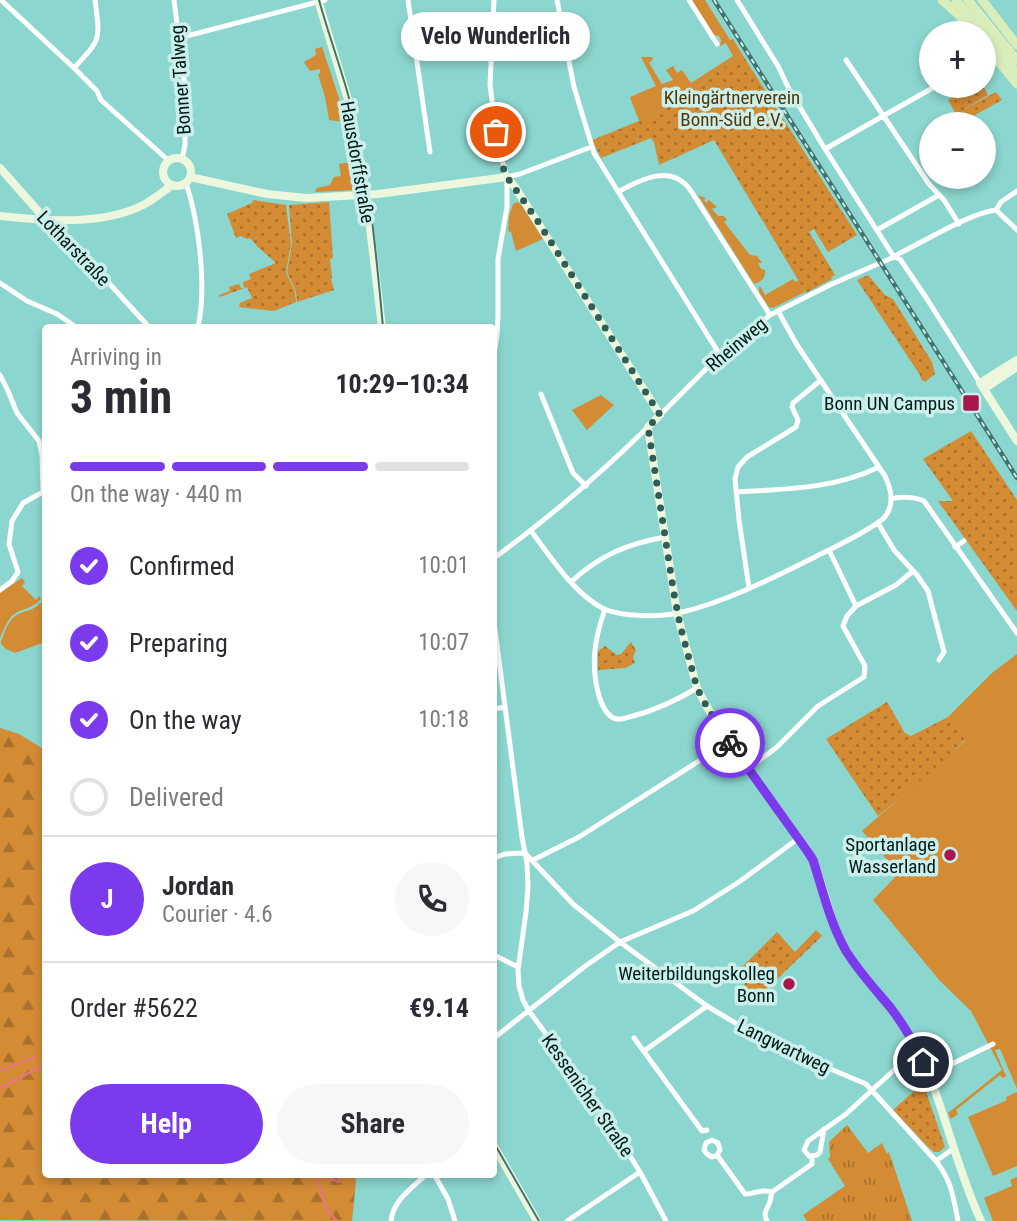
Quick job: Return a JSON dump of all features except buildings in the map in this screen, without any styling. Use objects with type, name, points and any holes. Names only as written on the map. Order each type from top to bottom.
[{"type":"main road","points":[[968,0],[1017,60]]},
{"type":"main road","points":[[982,0],[1017,45]]},
{"type":"main road","points":[[943,1],[962,21]]},
{"type":"main road","points":[[956,1],[1017,73]]},
{"type":"main road","points":[[996,62],[1017,84]]},
{"type":"street","points":[[1,0],[74,68],[97,91],[101,100],[169,160]]},
{"type":"street","points":[[74,68],[93,47],[99,35],[95,0]]},
{"type":"street","name":"Bonner Talweg","points":[[174,0],[185,87],[183,159]]},
{"type":"street","points":[[179,38],[320,0]]},
{"type":"street","name":"Hausdorffstraße","points":[[320,0],[349,106],[366,195],[382,324]]},
{"type":"street","points":[[408,0],[430,152]]},
{"type":"street","points":[[494,0],[490,85],[498,146],[507,177],[507,207],[498,259],[497,333]]},
{"type":"street","points":[[557,0],[570,73],[591,147],[720,355]]},
{"type":"street","points":[[689,0],[717,44]]},
{"type":"street","points":[[737,0],[779,66],[785,82],[825,149],[894,257],[900,259],[923,293],[1017,441]]},
{"type":"street","points":[[846,60],[958,224]]},
{"type":"street","points":[[825,149],[919,96]]},
{"type":"street","points":[[0,216],[46,220],[98,218],[146,204],[172,185],[180,186],[188,180],[288,197],[366,195],[507,177],[591,147]]},
{"type":"street","name":"Bonner Talweg","points":[[172,185],[163,174],[164,167],[169,160],[183,159],[190,167],[188,180],[200,259],[201,309],[198,324]]},
{"type":"street","name":"Lotharstraße","points":[[0,168],[146,324]]},
{"type":"street","points":[[618,192],[640,181],[659,176],[673,176],[682,180],[770,316]]},
{"type":"street","points":[[507,177],[660,415]]},
{"type":"street","name":"Rheinweg","points":[[497,556],[586,486],[720,355],[770,316],[958,224],[986,211],[996,210],[1001,202],[1017,191]]},
{"type":"street","points":[[877,230],[939,195]]},
{"type":"street","points":[[16,218],[28,209],[27,199]]},
{"type":"street","points":[[996,210],[1017,230]]},
{"type":"street","points":[[0,283],[27,301],[57,314],[72,324]]},
{"type":"street","points":[[531,531],[580,591],[605,609],[633,615],[677,613],[717,601],[829,550],[878,523],[889,511],[891,499],[888,483],[797,345],[778,311]]},
{"type":"street","points":[[982,386],[1017,360]]},
{"type":"street","points":[[982,386],[1017,367]]},
{"type":"street","points":[[0,375],[17,413],[39,441],[42,455]]},
{"type":"street","points":[[749,588],[738,520],[736,474],[747,457],[796,427],[798,420],[793,403],[821,380]]},
{"type":"street","points":[[541,394],[573,473],[586,486]]},
{"type":"street","points":[[648,427],[677,613],[697,688],[729,742],[813,860],[832,922],[846,951],[899,1020],[917,1049],[929,1075],[953,1149],[981,1221]]},
{"type":"street","points":[[736,492],[825,485],[879,467]]},
{"type":"street","points":[[0,590],[12,581],[18,572],[9,544],[14,515],[23,503],[42,493]]},
{"type":"street","points":[[891,499],[924,501],[1017,633]]},
{"type":"street","points":[[878,523],[894,550],[914,571],[930,597],[944,652],[939,660]]},
{"type":"street","points":[[571,582],[589,567],[618,550],[634,543],[665,537]]},
{"type":"street","points":[[955,547],[964,541]]},
{"type":"street","points":[[829,550],[856,606]]},
{"type":"street","points":[[748,769],[777,747],[818,706],[864,677],[865,666],[843,622],[856,606],[896,585],[914,571]]},
{"type":"street","points":[[998,607],[1006,601]]},
{"type":"street","points":[[605,609],[595,640],[594,670],[602,705],[610,716],[616,719],[647,712],[697,688]]},
{"type":"street","name":"Kessenicher Straße","points":[[497,645],[525,853],[528,896],[518,967],[523,1000],[598,1107],[640,1172],[666,1221]]},
{"type":"street","points":[[497,708],[505,707]]},
{"type":"street","points":[[533,860],[579,837],[729,742]]},
{"type":"street","points":[[497,1036],[620,942],[693,911],[799,838]]},
{"type":"street","points":[[497,857],[525,853]]},
{"type":"street","name":"Langwartweg","points":[[525,853],[573,904],[707,1006],[767,1042],[866,1084],[936,1161],[950,1182],[958,1221]]},
{"type":"street","points":[[497,957],[518,967]]},
{"type":"street","points":[[644,1051],[707,1006]]},
{"type":"street","points":[[634,1038],[701,1129],[704,1132],[707,1130]]},
{"type":"street","points":[[929,1075],[993,1044]]},
{"type":"street","points":[[824,1129],[820,1152],[809,1156],[805,1152],[808,1141],[824,1129],[846,1114],[917,1049]]},
{"type":"street","points":[[936,1161],[953,1149]]},
{"type":"street","points":[[497,1151],[537,1221]]},
{"type":"street","points":[[717,1155],[745,1194],[763,1190],[772,1192]]},
{"type":"street","points":[[767,1221],[765,1211],[772,1192],[812,1164],[812,1156]]},
{"type":"street","points":[[567,1221],[640,1172]]},
{"type":"street","points":[[391,1221],[397,1202],[424,1178]]},
{"type":"street","points":[[436,1178],[446,1195],[455,1221]]},
{"type":"green space","points":[[692,0],[705,0],[742,54],[698,86],[691,96],[639,121],[630,97],[656,86],[641,57],[652,57],[649,63],[662,84],[673,80],[666,70],[673,66],[677,73],[682,70],[691,83],[733,56],[726,43],[720,46],[719,36],[714,35]]},
{"type":"green space","points":[[322,47],[342,107],[344,122],[329,120],[318,74],[320,69],[310,71],[304,62],[316,55],[315,49]]},
{"type":"green space","name":"Kleingärtnerverein Bonn-Süd e.V.","points":[[742,54],[857,235],[828,252],[814,229],[809,232],[835,275],[806,293],[714,140],[659,165],[651,138],[601,158],[592,140],[691,96],[698,86]]},
{"type":"green space","points":[[996,92],[1002,100],[980,112],[955,112],[948,100],[983,98],[961,111],[985,98],[996,98]]},
{"type":"green space","points":[[352,162],[357,190],[315,192],[317,188],[330,185],[334,177],[341,176],[339,164]]},
{"type":"green space","points":[[698,195],[706,198],[706,203],[709,200],[717,207],[712,209],[718,216],[724,216],[727,220],[724,222],[750,255],[757,256],[762,263],[758,263],[761,269],[765,270],[761,281],[754,284]]},
{"type":"green space","points":[[253,200],[286,205],[291,244],[286,272],[295,292],[296,302],[274,311],[239,307],[240,303],[252,298],[247,287],[220,297],[219,295],[230,291],[229,287],[239,284],[244,288],[243,282],[251,279],[249,274],[276,263],[250,238],[236,238],[227,214],[252,203]]},
{"type":"green space","points":[[329,202],[333,258],[330,259],[331,279],[334,290],[297,302],[296,292],[287,272],[292,244],[289,205]]},
{"type":"green space","points":[[513,204],[521,204],[543,239],[516,251],[511,232],[508,231],[509,216]]},
{"type":"green space","points":[[868,275],[885,295],[893,299],[932,362],[935,374],[925,382],[857,280]]},
{"type":"green space","points":[[793,279],[795,282],[799,280],[805,292],[773,308],[769,307],[759,292],[759,287],[765,295]]},
{"type":"green space","points":[[601,395],[614,405],[587,430],[572,410]]},
{"type":"green space","points":[[971,431],[1017,500],[1017,611],[938,501],[953,501],[923,459]]},
{"type":"green space","points":[[22,578],[25,582],[22,586],[36,600],[39,596],[41,599],[11,617],[0,638],[0,593]]},
{"type":"green space","points":[[42,603],[42,643],[15,653],[6,649],[1,641],[10,621]]},
{"type":"green space","points":[[631,642],[636,650],[633,657],[635,663],[625,668],[598,670],[598,651],[605,646],[617,655],[621,654]]},
{"type":"green space","name":"Sportanlage Wasserland","points":[[1017,654],[1017,1089],[1000,1049],[995,1050],[1006,1076],[1003,1078],[1000,1075],[956,1110],[958,1114],[951,1119],[948,1113],[1002,1070],[971,1011],[940,981],[873,900],[899,873],[862,831],[965,741],[948,717],[992,673]]},
{"type":"green space","points":[[887,702],[905,733],[911,736],[948,717],[965,740],[878,816],[826,739]]},
{"type":"green space","points":[[0,728],[19,734],[42,748],[42,1178],[355,1178],[356,1181],[352,1221],[0,1220]]},
{"type":"green space","points":[[816,930],[822,936],[772,984],[769,980],[765,983],[768,988],[754,998],[736,973],[777,932],[795,952]]},
{"type":"green space","points":[[923,1083],[945,1147],[939,1152],[929,1148],[893,1110]]},
{"type":"green space","points":[[1017,1092],[1017,1166],[993,1176],[968,1117],[1007,1100],[1006,1097]]},
{"type":"green space","points":[[847,1125],[868,1153],[882,1143],[887,1154],[889,1152],[912,1221],[807,1221],[803,1215],[845,1186],[828,1159],[829,1142]]},
{"type":"green space","points":[[1017,1177],[1017,1221],[993,1221],[984,1198],[1012,1186],[1010,1180]]},
{"type":"waterway","points":[[0,1071],[35,1057]]},
{"type":"waterway","points":[[0,1088],[42,1066]]},
{"type":"waterway","points":[[317,1178],[326,1209],[337,1221]]},
{"type":"waterway","points":[[328,1178],[339,1182],[338,1178]]},
{"type":"tram line","points":[[319,0],[349,98],[362,154],[383,324]]},
{"type":"tram line","points":[[497,1148],[539,1221]]},
{"type":"railway","points":[[714,0],[1017,478]]},
{"type":"way so far","points":[[496,132],[507,177],[660,415],[648,427],[677,613],[697,688],[730,743]]},
{"type":"place","name":"Velo Wunderlich","points":[[496,132]]},
{"type":"place","name":"Bonn UN Campus","points":[[971,403]]},
{"type":"place","name":"Sportanlage Wasserland","points":[[950,855]]},
{"type":"place","name":"Weiterbildungskolleg Bonn","points":[[789,984]]},
{"type":"route","points":[[730,743],[813,860],[832,922],[846,951],[899,1020],[923,1062]]}]
